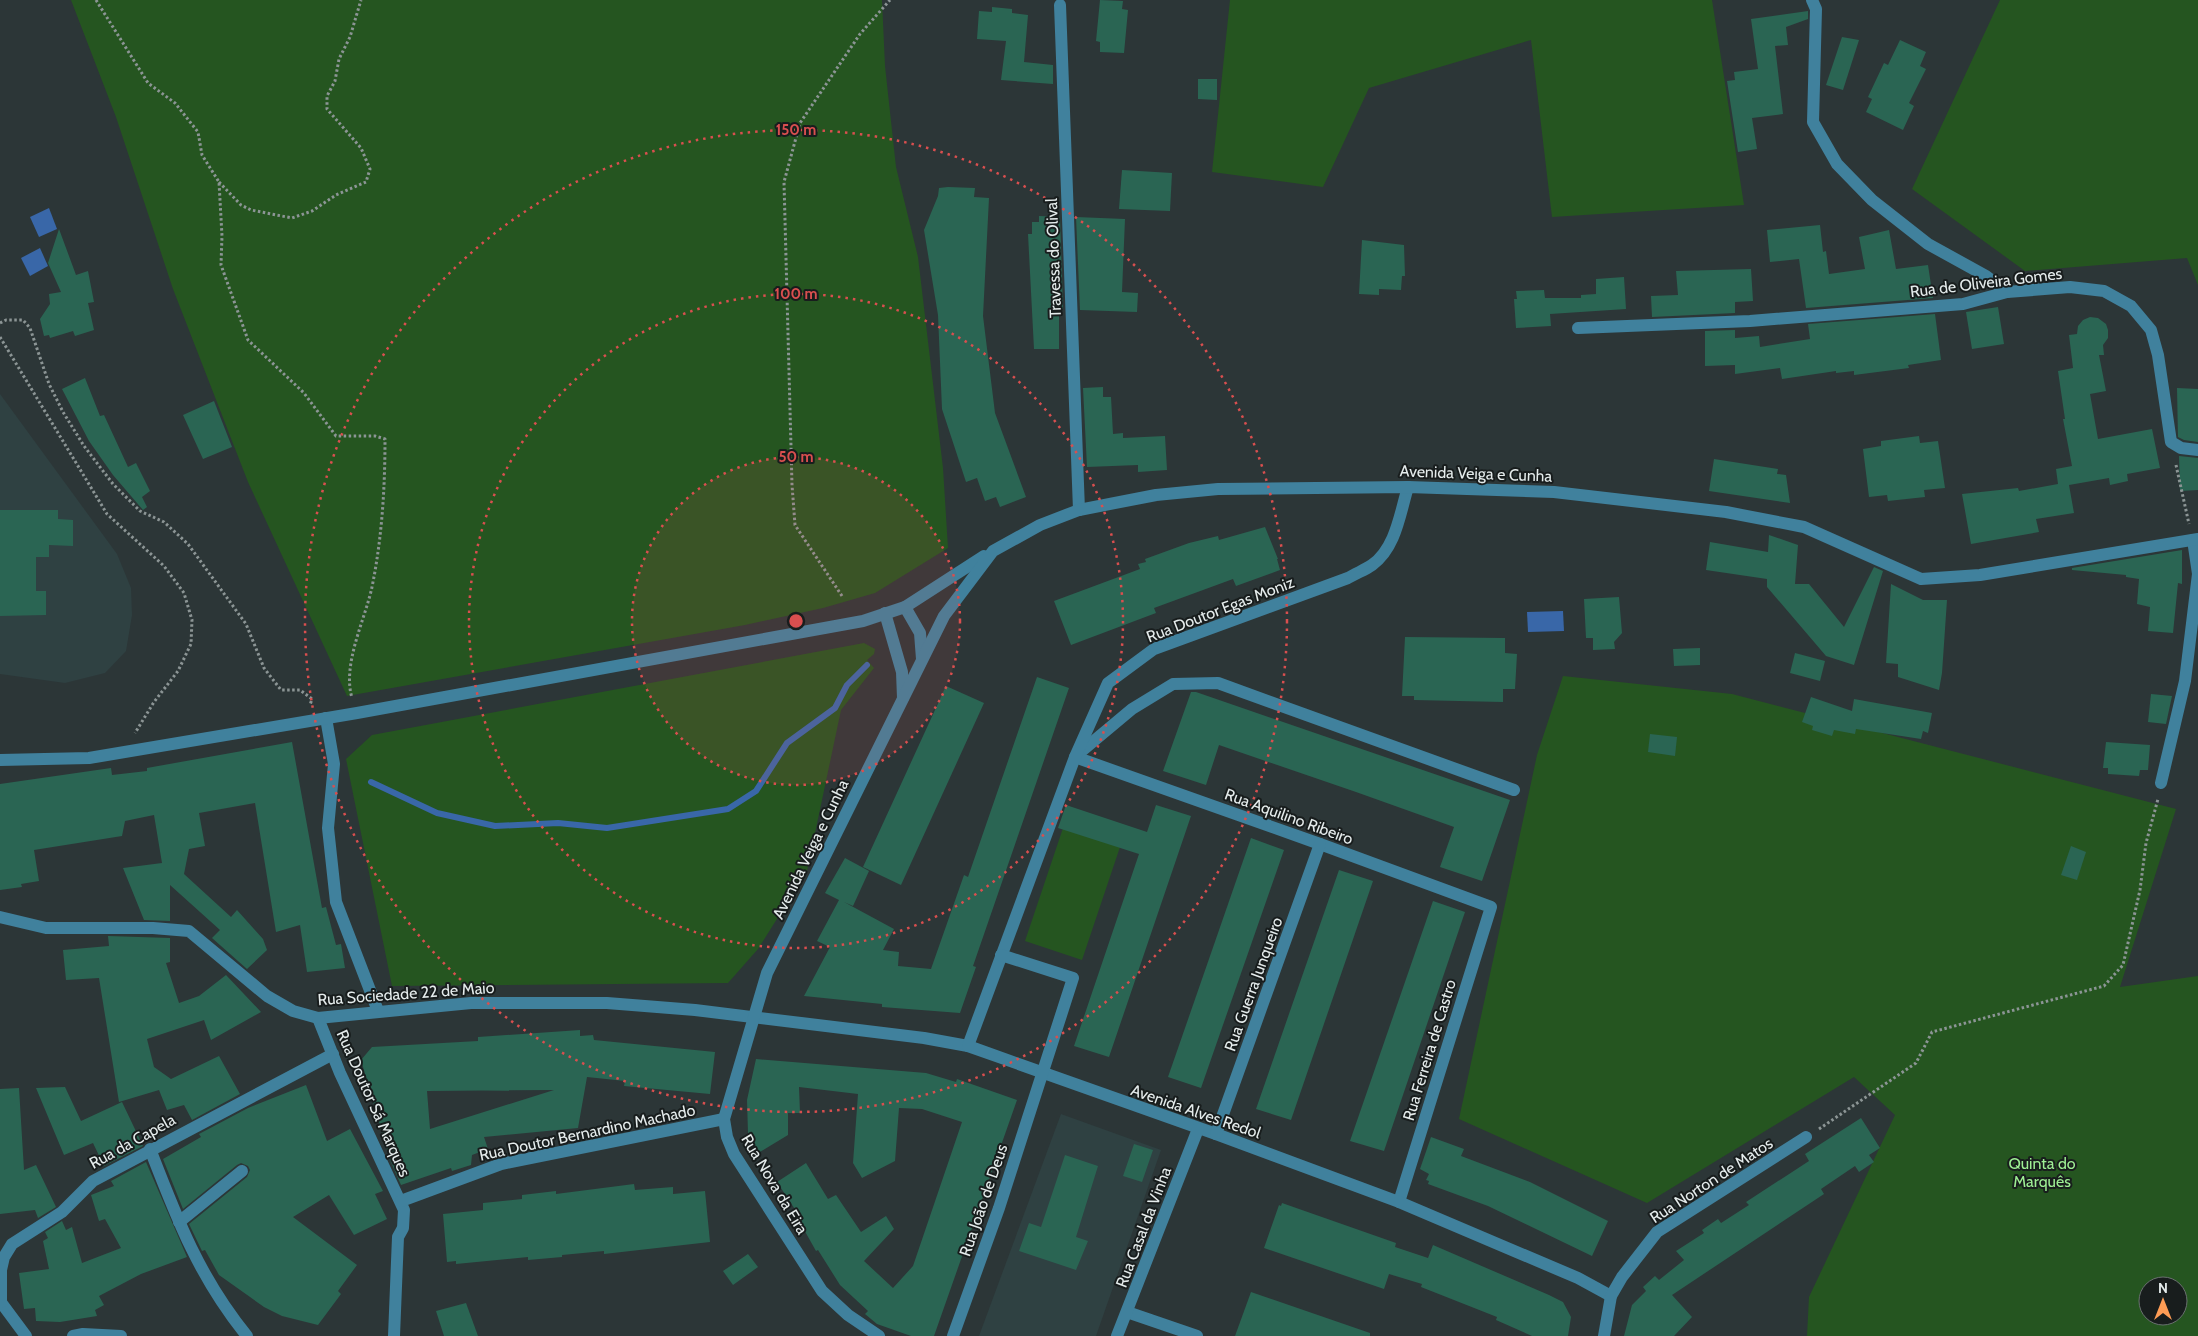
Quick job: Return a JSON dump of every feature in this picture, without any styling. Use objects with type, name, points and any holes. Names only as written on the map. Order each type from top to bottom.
[{"type":"street","points":[[1812,0],[1816,9],[1813,122],[1837,164],[1872,200],[1928,244],[1986,276],[2007,292]]},
{"type":"street","name":"Travessa do Olival","points":[[1060,5],[1079,510]]},
{"type":"street","name":"Rua de Oliveira Gomes","points":[[1578,328],[1750,321],[1954,305],[2007,292],[2070,287],[2104,291],[2131,306],[2151,330],[2158,355],[2171,442]]},
{"type":"street","points":[[2171,442],[2181,448],[2198,450]]},
{"type":"street","name":"Avenida Veiga e Cunha","points":[[752,1018],[767,973],[944,616],[993,551],[1040,525],[1079,510],[1156,495],[1218,489],[1408,487],[1554,492],[1726,512],[1804,527],[1921,579],[1980,575],[2196,540]]},
{"type":"street","name":"Rua Doutor Egas Moniz","points":[[968,1046],[1075,757],[1108,683],[1154,649],[1348,578],[1372,565],[1383,554],[1391,541],[1408,487]]},
{"type":"street","points":[[2162,783],[2185,681],[2198,574],[2196,540]]},
{"type":"street","points":[[0,760],[89,758],[357,713],[853,623],[905,607],[993,551]]},
{"type":"street","points":[[905,607],[920,633],[922,661]]},
{"type":"street","points":[[885,613],[902,672],[904,698]]},
{"type":"street","points":[[1075,757],[1132,709],[1173,684],[1218,683],[1514,790]]},
{"type":"street","points":[[326,718],[334,764],[328,828],[336,902],[378,1011]]},
{"type":"street","name":"Rua Aquilino Ribeiro","points":[[1075,757],[1320,844],[1490,908]]},
{"type":"street","name":"Rua Guerra Junqueiro","points":[[1216,1134],[1320,844]]},
{"type":"street","name":"Rua Ferreira de Castro","points":[[1399,1202],[1490,908]]},
{"type":"street","name":"Rua Sociedade 22 de Maio","points":[[0,917],[46,928],[153,928],[189,932],[267,996],[293,1011],[318,1018],[472,1003],[607,1003],[695,1010],[752,1018]]},
{"type":"street","points":[[1002,955],[1073,978],[1043,1074]]},
{"type":"street","name":"Rua Doutor Sá Marques","points":[[318,1018],[332,1054],[401,1201]]},
{"type":"street","name":"Avenida Alves Redol","points":[[752,1018],[924,1038],[968,1046],[1216,1134],[1399,1202],[1578,1278],[1611,1296]]},
{"type":"street","name":"Rua Nova da Eira","points":[[752,1018],[724,1119],[727,1137],[734,1154],[822,1291],[848,1315],[879,1336]]},
{"type":"street","name":"Rua da Capela","points":[[0,1302],[4,1257],[12,1244],[62,1212],[93,1181],[150,1149],[332,1054]]},
{"type":"street","name":"Rua João de Deus","points":[[953,1336],[1043,1074]]},
{"type":"street","name":"Rua Doutor Bernardino Machado","points":[[401,1201],[501,1164],[724,1119]]},
{"type":"street","name":"Rua Casal da Vinha","points":[[1117,1336],[1198,1129]]},
{"type":"street","name":"Rua Norton de Matos","points":[[1604,1336],[1611,1296],[1622,1277],[1656,1232],[1806,1137]]},
{"type":"street","points":[[150,1149],[178,1222],[200,1269],[224,1308],[247,1336]]},
{"type":"street","points":[[178,1222],[242,1171]]},
{"type":"street","points":[[394,1336],[398,1238],[403,1228],[404,1210],[401,1201]]},
{"type":"street","points":[[0,1302],[26,1336]]},
{"type":"street","points":[[1127,1312],[1196,1336]]},
{"type":"street","points":[[73,1336],[83,1334],[121,1336]]},
{"type":"path","points":[[96,0],[148,83],[175,103],[198,132],[202,155],[219,182],[241,205],[251,210],[292,218],[312,211],[336,195],[366,182],[370,169],[361,148],[327,109],[327,96],[335,81],[339,60],[350,37],[361,0]]},
{"type":"path","points":[[842,596],[796,525],[792,485],[784,182],[800,123],[860,34],[890,0]]},
{"type":"path","points":[[219,182],[222,236],[221,265],[248,340],[304,394],[336,436],[375,436],[385,439],[385,487],[374,578],[355,646],[348,686],[357,713]]},
{"type":"path","points":[[0,323],[6,320],[23,320],[30,328],[50,384],[63,412],[84,446],[113,484],[140,511],[164,522],[188,544],[246,624],[264,668],[281,690],[300,690],[312,699],[304,722]]},
{"type":"path","points":[[0,337],[107,514],[164,566],[184,593],[192,620],[191,644],[178,671],[135,731],[132,751]]},
{"type":"path","points":[[2171,442],[2196,540]]},
{"type":"path","points":[[1806,1137],[1916,1063],[1932,1032],[2104,986],[2123,965],[2140,890],[2146,843],[2162,783]]},
{"type":"shaded area","points":[[0,394],[117,554],[131,588],[132,615],[126,651],[105,673],[65,683],[0,674]]},
{"type":"shaded area","points":[[1061,1114],[1161,1150],[1096,1336],[979,1336]]},
{"type":"green space","points":[[71,0],[882,0],[885,66],[896,167],[918,257],[943,468],[948,548],[875,593],[823,608],[745,625],[347,696],[248,482],[173,289],[116,117]]},
{"type":"green space","points":[[1230,0],[1712,0],[1744,205],[1552,217],[1531,40],[1369,88],[1323,187],[1212,172]]},
{"type":"green space","points":[[2000,0],[2198,0],[2198,285],[2187,258],[2025,271],[1912,189]]},
{"type":"green space","points":[[864,643],[875,649],[874,654],[867,660],[874,668],[841,710],[807,871],[758,949],[728,983],[392,986],[346,759],[372,735]]},
{"type":"green space","name":"Quinta do Marquês","points":[[1563,676],[1732,694],[2176,809],[2120,987],[2198,976],[2198,1336],[1807,1336],[1809,1297],[1895,1115],[1854,1077],[1647,1203],[1459,1119],[1537,755]]},
{"type":"green space","points":[[1063,828],[1120,847],[1082,960],[1025,941]]},
{"type":"water","points":[[49,208],[57,229],[39,237],[30,217]]},
{"type":"water","points":[[40,248],[48,266],[30,276],[21,258]]},
{"type":"water","points":[[1563,611],[1564,631],[1528,632],[1527,612]]},
{"type":"building","points":[[1100,0],[1123,1],[1122,9],[1128,10],[1124,53],[1100,52],[1100,42],[1096,41]]},
{"type":"building","points":[[992,7],[1012,9],[1012,13],[1028,15],[1024,62],[1053,65],[1053,84],[1001,80],[1006,41],[977,39],[979,11],[992,12]]},
{"type":"building","points":[[1808,11],[1808,19],[1786,27],[1788,45],[1775,46],[1783,114],[1752,118],[1757,149],[1738,152],[1727,81],[1735,80],[1734,72],[1758,69],[1751,19]]},
{"type":"building","points":[[1842,37],[1859,40],[1843,90],[1826,85]]},
{"type":"building","points":[[1900,40],[1926,52],[1920,66],[1926,69],[1909,103],[1914,106],[1903,130],[1866,112],[1872,99],[1868,97],[1884,63],[1888,65]]},
{"type":"building","points":[[1198,79],[1217,79],[1217,100],[1198,99]]},
{"type":"building","points":[[1122,170],[1172,173],[1170,211],[1119,209]]},
{"type":"building","points":[[939,188],[975,188],[974,197],[989,198],[983,316],[995,413],[1026,497],[1000,507],[996,497],[985,501],[977,478],[966,482],[942,409],[938,315],[924,230],[938,196]]},
{"type":"building","points":[[1039,216],[1060,217],[1063,309],[1059,309],[1059,349],[1034,349],[1028,234],[1032,234],[1032,222],[1039,222]]},
{"type":"building","points":[[1076,217],[1125,219],[1122,292],[1138,293],[1137,312],[1080,310]]},
{"type":"building","points":[[1820,225],[1823,252],[1826,251],[1829,274],[1865,269],[1859,237],[1889,230],[1896,269],[1928,265],[1933,298],[1806,308],[1799,259],[1770,262],[1767,230]]},
{"type":"building","points":[[59,229],[76,275],[88,271],[94,302],[88,303],[94,330],[75,336],[73,331],[50,338],[49,335],[44,336],[40,319],[50,304],[49,294],[61,292],[48,263]]},
{"type":"building","points":[[1362,240],[1404,245],[1405,276],[1402,276],[1401,290],[1379,289],[1379,295],[1359,294]]},
{"type":"building","points":[[1751,269],[1753,301],[1735,302],[1735,313],[1652,317],[1651,296],[1678,295],[1676,271]]},
{"type":"building","points":[[1624,277],[1626,309],[1550,314],[1551,326],[1516,328],[1514,299],[1517,299],[1516,291],[1544,290],[1545,298],[1581,298],[1581,295],[1596,294],[1596,279]]},
{"type":"building","points":[[1998,307],[2004,344],[1972,349],[1966,312]]},
{"type":"building","points":[[1935,314],[1941,360],[1908,365],[1909,368],[1854,375],[1854,371],[1836,373],[1836,371],[1782,379],[1780,368],[1735,374],[1735,365],[1705,366],[1705,331],[1735,330],[1735,338],[1759,336],[1760,347],[1810,339],[1808,324]]},
{"type":"building","points":[[2090,317],[2098,318],[2106,324],[2108,330],[2108,338],[2103,345],[2104,355],[2099,355],[2106,391],[2090,394],[2098,439],[2152,429],[2160,468],[2127,474],[2128,481],[2110,485],[2109,478],[2069,485],[2074,513],[2036,519],[2039,532],[1971,544],[1962,494],[2018,488],[2019,491],[2058,484],[2056,469],[2072,466],[2063,419],[2065,419],[2058,371],[2073,368],[2069,335],[2077,334],[2078,326],[2083,320]]},
{"type":"building","points":[[85,378],[100,416],[104,415],[128,467],[136,463],[150,491],[142,497],[147,507],[143,510],[113,475],[89,441],[62,389]]},
{"type":"building","points":[[1103,387],[1103,397],[1111,397],[1113,434],[1123,433],[1123,438],[1165,436],[1167,470],[1138,472],[1138,465],[1087,467],[1083,388]]},
{"type":"building","points":[[2177,388],[2198,389],[2198,442],[2178,437]]},
{"type":"building","points":[[214,401],[232,447],[203,459],[183,415]]},
{"type":"building","points":[[1919,436],[1920,443],[1938,441],[1945,488],[1924,490],[1925,497],[1888,501],[1887,495],[1869,497],[1863,449],[1881,446],[1881,441]]},
{"type":"building","points":[[2179,456],[2198,458],[2198,490],[2180,491]]},
{"type":"building","points":[[1714,459],[1778,469],[1777,474],[1786,475],[1790,503],[1709,491]]},
{"type":"building","points":[[0,510],[58,510],[58,519],[73,520],[73,546],[49,545],[49,557],[36,557],[36,591],[46,591],[46,615],[0,616]]},
{"type":"building","points":[[1265,527],[1278,559],[1280,570],[1236,586],[1233,579],[1154,608],[1156,613],[1071,645],[1054,601],[1140,569],[1138,564],[1146,562],[1145,559],[1189,543],[1218,536],[1219,540]]},
{"type":"building","points":[[1769,535],[1798,545],[1795,584],[1809,584],[1844,627],[1874,567],[1883,571],[1854,665],[1826,656],[1767,587],[1767,579],[1706,570],[1710,542],[1768,552]]},
{"type":"building","points":[[2182,550],[2182,584],[2178,583],[2173,633],[2148,631],[2150,607],[2137,604],[2139,579],[2126,577],[2126,575],[2072,570],[2072,568]]},
{"type":"building","points":[[1891,584],[1923,600],[1947,600],[1939,690],[1898,677],[1898,664],[1886,663]]},
{"type":"building","points":[[1619,597],[1622,633],[1614,642],[1615,649],[1593,650],[1593,638],[1586,638],[1584,599]]},
{"type":"building","points":[[1405,637],[1505,638],[1505,653],[1517,654],[1515,689],[1503,689],[1503,702],[1414,700],[1414,696],[1402,696]]},
{"type":"building","points":[[1700,648],[1700,665],[1674,666],[1673,649]]},
{"type":"building","points":[[1795,653],[1825,661],[1820,681],[1790,673]]},
{"type":"building","points":[[1037,677],[1069,688],[973,966],[976,967],[960,1013],[882,1007],[882,1004],[804,996],[830,947],[817,941],[839,900],[825,893],[845,858],[869,871],[853,906],[844,902],[894,929],[883,950],[899,952],[898,966],[931,969],[964,875],[968,877]]},
{"type":"building","points":[[946,686],[984,703],[901,885],[863,867]]},
{"type":"building","points":[[1191,692],[1196,692],[1510,800],[1482,881],[1440,867],[1454,827],[1356,792],[1219,745],[1206,785],[1163,771]]},
{"type":"building","points":[[2151,694],[2172,696],[2166,724],[2148,722]]},
{"type":"building","points":[[1811,697],[1852,711],[1854,699],[1932,713],[1928,733],[1923,731],[1921,739],[1856,729],[1855,734],[1834,730],[1832,736],[1812,730],[1813,726],[1802,722]]},
{"type":"building","points":[[1650,734],[1677,737],[1675,756],[1648,752]]},
{"type":"building","points":[[292,742],[322,908],[326,907],[336,945],[341,944],[345,968],[307,972],[300,925],[276,932],[255,803],[199,813],[205,846],[189,849],[184,874],[231,917],[237,910],[263,939],[267,950],[247,969],[212,938],[220,930],[170,885],[170,921],[144,920],[123,868],[162,863],[154,815],[125,821],[122,836],[34,850],[39,881],[21,884],[22,887],[0,890],[0,784],[111,768],[112,775],[147,771],[147,768]]},
{"type":"building","points":[[2106,742],[2150,745],[2148,770],[2140,770],[2139,776],[2108,774],[2108,768],[2103,768]]},
{"type":"building","points":[[1066,805],[1147,832],[1156,805],[1191,816],[1109,1057],[1074,1046],[1139,854],[1058,828]]},
{"type":"building","points":[[1251,838],[1284,850],[1201,1088],[1168,1077]]},
{"type":"building","points":[[2071,846],[2086,852],[2077,880],[2061,875]]},
{"type":"building","points":[[1339,870],[1373,881],[1291,1120],[1256,1109]]},
{"type":"building","points":[[1433,901],[1465,912],[1384,1151],[1350,1141]]},
{"type":"building","points":[[108,936],[170,938],[170,962],[166,963],[179,1003],[199,996],[226,975],[261,1012],[211,1040],[204,1020],[147,1039],[154,1067],[171,1079],[219,1056],[240,1094],[192,1120],[184,1105],[167,1110],[159,1090],[119,1102],[99,978],[66,980],[63,950],[109,946]]},
{"type":"building","points":[[580,1030],[580,1036],[593,1035],[594,1040],[715,1052],[710,1094],[624,1086],[625,1081],[587,1077],[578,1128],[484,1137],[488,1149],[472,1155],[471,1165],[452,1171],[451,1168],[401,1185],[390,1160],[361,1060],[372,1047],[478,1041],[478,1037]],"holes":[[[554,1090],[430,1129],[427,1091]]]},
{"type":"building","points":[[756,1059],[926,1073],[956,1082],[957,1079],[1017,1100],[934,1336],[911,1336],[877,1324],[865,1314],[868,1311],[840,1285],[818,1250],[816,1251],[798,1219],[800,1217],[777,1182],[806,1163],[828,1199],[836,1195],[861,1232],[886,1216],[894,1229],[864,1261],[893,1288],[913,1266],[962,1122],[922,1109],[899,1108],[895,1161],[862,1178],[853,1163],[858,1094],[799,1087],[800,1113],[788,1113],[788,1135],[755,1155],[748,1133],[747,1100]]},
{"type":"building","points":[[306,1085],[327,1141],[350,1129],[383,1191],[375,1194],[387,1219],[354,1235],[329,1195],[293,1217],[357,1265],[338,1291],[341,1294],[318,1325],[282,1316],[264,1307],[219,1275],[205,1250],[202,1251],[189,1224],[247,1177],[250,1170],[248,1166],[241,1163],[237,1165],[183,1209],[163,1159],[201,1137],[199,1134],[248,1108]]},
{"type":"building","points":[[65,1087],[81,1121],[122,1102],[143,1146],[104,1166],[93,1143],[64,1155],[36,1088]]},
{"type":"building","points":[[19,1088],[24,1170],[36,1165],[56,1207],[38,1218],[35,1210],[0,1214],[0,1089]]},
{"type":"building","points":[[1861,1118],[1880,1148],[1869,1155],[1874,1162],[1859,1172],[1855,1166],[1821,1189],[1824,1194],[1672,1295],[1692,1317],[1674,1336],[1624,1336],[1632,1305],[1646,1291],[1643,1287],[1655,1276],[1659,1280],[1684,1260],[1676,1251],[1704,1233],[1702,1230],[1718,1219],[1721,1223],[1749,1205],[1746,1202],[1809,1161],[1805,1154]]},
{"type":"building","points":[[1431,1137],[1464,1149],[1461,1156],[1530,1182],[1608,1221],[1592,1256],[1488,1206],[1428,1184],[1429,1181],[1426,1180],[1429,1174],[1420,1169]]},
{"type":"building","points":[[1134,1144],[1153,1150],[1142,1182],[1123,1176]]},
{"type":"building","points":[[1065,1155],[1098,1166],[1076,1237],[1088,1241],[1076,1270],[1019,1251],[1029,1223],[1041,1227]]},
{"type":"building","points":[[146,1162],[187,1257],[141,1274],[99,1296],[104,1305],[95,1310],[97,1316],[60,1322],[36,1321],[35,1308],[24,1309],[19,1273],[49,1269],[43,1241],[48,1238],[45,1232],[62,1221],[66,1230],[72,1227],[82,1263],[121,1248],[105,1219],[99,1221],[91,1195],[114,1186],[111,1181]]},
{"type":"building","points":[[634,1184],[635,1190],[673,1187],[673,1194],[705,1191],[710,1242],[604,1254],[604,1251],[562,1255],[562,1257],[528,1260],[528,1257],[456,1264],[456,1261],[447,1262],[443,1214],[483,1210],[483,1203],[522,1199],[522,1195],[556,1191],[556,1194]]},
{"type":"building","points":[[1282,1203],[1396,1243],[1395,1247],[1428,1258],[1433,1245],[1549,1295],[1563,1302],[1571,1317],[1568,1336],[1532,1336],[1496,1320],[1497,1317],[1421,1287],[1422,1284],[1389,1274],[1384,1289],[1264,1248],[1279,1205],[1281,1206]]},
{"type":"building","points":[[748,1254],[758,1267],[733,1285],[723,1271]]},
{"type":"building","points":[[1251,1292],[1370,1333],[1370,1336],[1235,1336]]},
{"type":"building","points":[[466,1303],[478,1336],[444,1336],[436,1311]]},
{"type":"waterway","points":[[371,782],[437,813],[495,826],[558,823],[607,828],[728,809],[756,791],[787,743],[835,708],[847,685],[867,665]]}]
